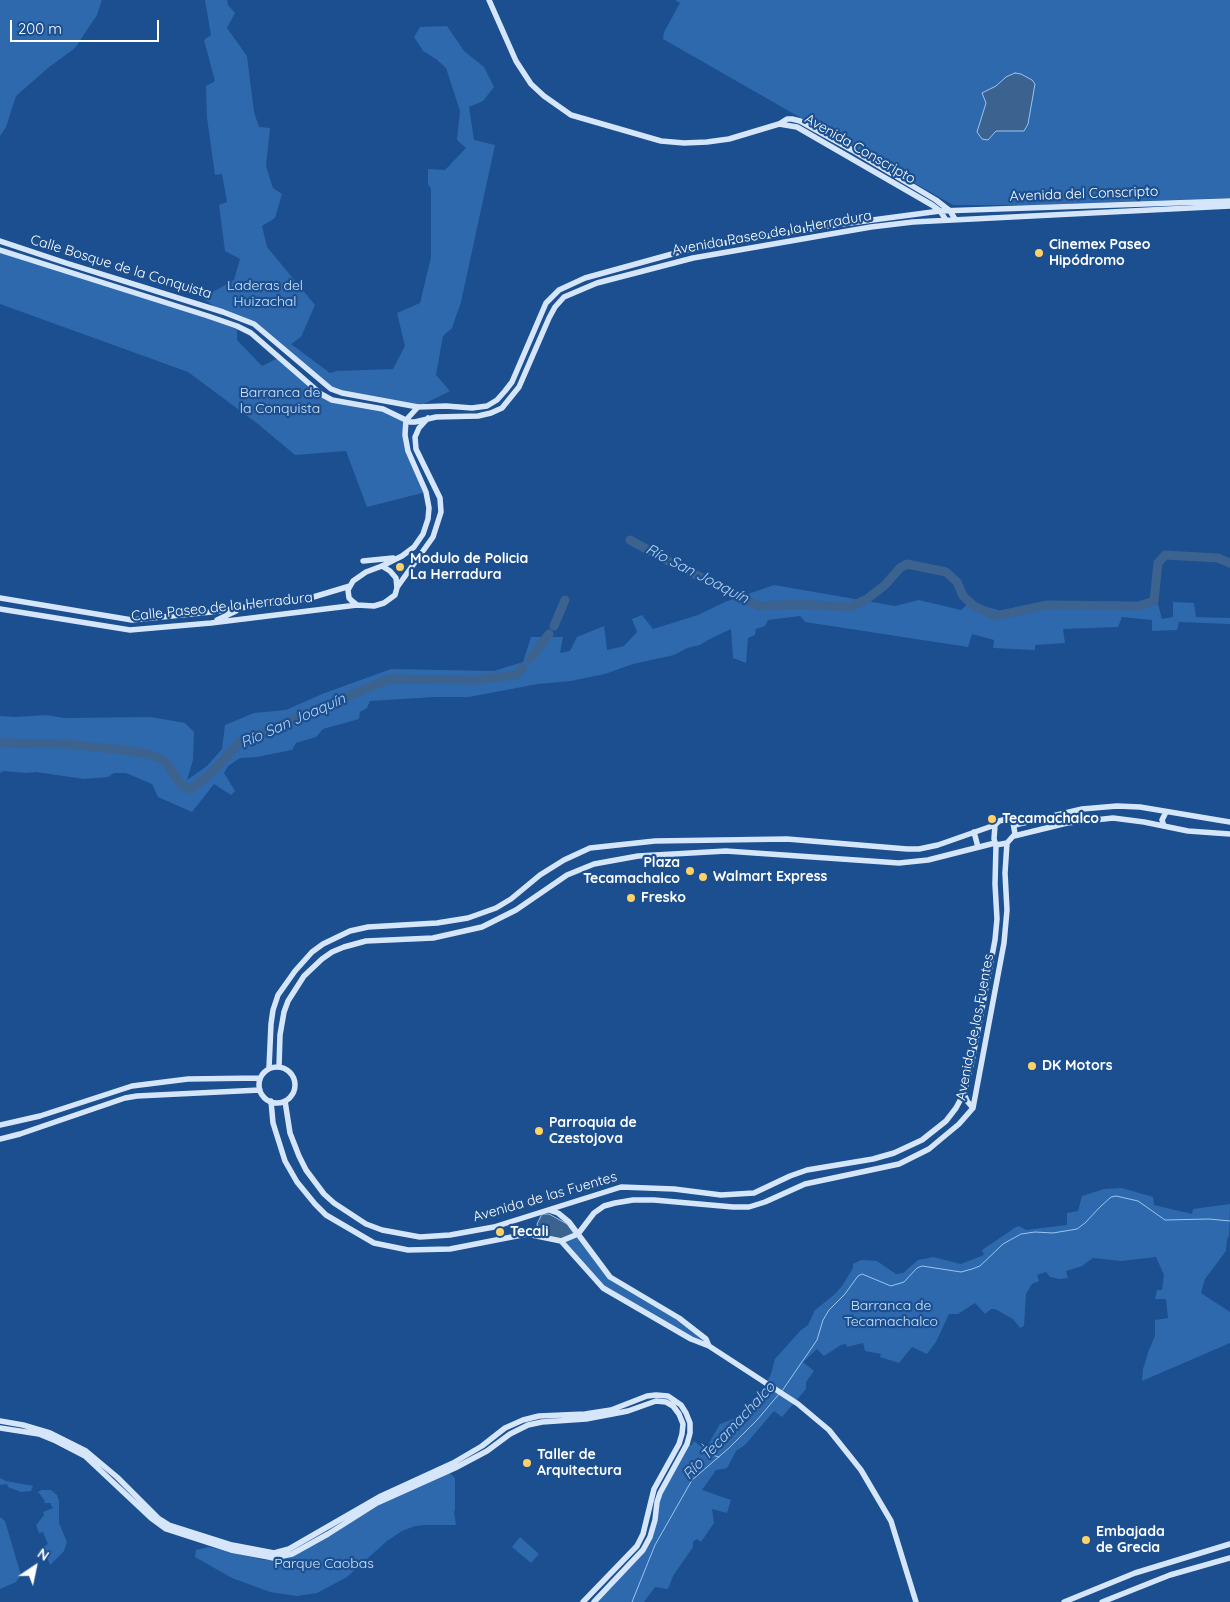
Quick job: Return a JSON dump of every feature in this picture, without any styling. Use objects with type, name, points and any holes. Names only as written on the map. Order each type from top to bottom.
[{"type":"main road","points":[[489,0],[516,61],[531,84],[544,96],[571,115],[660,141],[706,142],[729,139],[779,124]]},
{"type":"main road","name":"Avenida Conscripto","points":[[779,124],[787,119],[800,121],[936,200],[950,211],[955,219]]},
{"type":"main road","name":"Avenida Conscripto","points":[[779,124],[797,127],[940,211],[946,220]]},
{"type":"main road","name":"Avenida del Conscripto","points":[[940,211],[1230,201]]},
{"type":"main road","name":"Avenida del Conscripto","points":[[946,220],[1230,206]]},
{"type":"main road","name":"Avenida Paseo de la Herradura","points":[[418,407],[446,406],[472,408],[487,406],[497,400],[512,382],[546,304],[559,290],[585,278],[694,248],[940,211]]},
{"type":"main road","name":"Avenida Paseo de la Herradura","points":[[406,420],[415,422],[428,418],[449,416],[478,416],[502,408],[519,387],[552,313],[564,297],[589,286],[693,258],[746,248],[871,227],[946,220]]},
{"type":"main road","name":"Calle Bosque de la Conquista","points":[[0,241],[223,312],[254,324],[331,389],[342,393],[418,407]]},
{"type":"main road","name":"Calle Bosque de la Conquista","points":[[0,250],[237,326],[251,333],[321,394],[332,400],[383,409],[406,420]]},
{"type":"main road","points":[[636,264],[639,273]]},
{"type":"main road","points":[[395,414],[400,403]]},
{"type":"main road","points":[[418,407],[406,420],[404,428],[408,451],[426,492],[429,508],[428,519],[414,547],[398,558],[361,574],[350,586],[349,598],[358,605],[374,606],[384,603],[395,595],[397,588],[433,536],[438,525],[441,512],[440,498],[416,449],[415,438],[428,418]]},
{"type":"main road","points":[[406,553],[415,562]]},
{"type":"main road","points":[[363,561],[398,558]]},
{"type":"main road","points":[[382,566],[394,574],[397,588]]},
{"type":"main road","name":"Calle Paseo de la Herradura","points":[[0,598],[132,620],[242,608],[310,598],[350,586]]},
{"type":"main road","name":"Calle Paseo de la Herradura","points":[[0,610],[130,630],[211,623],[358,605]]},
{"type":"main road","points":[[211,623],[242,608]]},
{"type":"main road","points":[[1015,825],[1087,808],[1117,806],[1230,822]]},
{"type":"main road","points":[[1155,810],[1159,815],[1155,824]]},
{"type":"main road","points":[[1164,826],[1162,820],[1166,812]]},
{"type":"main road","points":[[269,1068],[279,1067],[290,1073],[294,1081],[294,1090],[285,1101],[275,1102],[264,1098],[260,1090],[260,1078],[269,1068],[273,1010],[278,995],[312,952],[331,939],[368,927],[452,922],[496,908],[512,899],[540,875],[564,860],[590,848],[656,841],[798,840],[907,849],[938,845],[1007,819],[1011,820],[1015,825],[1016,832],[1007,843],[978,847],[928,860],[899,862],[718,851],[634,857],[594,864],[567,875],[516,910],[475,929],[433,938],[366,941],[344,947],[322,959],[304,976],[288,1001],[280,1035],[279,1067]]},
{"type":"main road","points":[[1014,836],[1067,823],[1102,819],[1124,819],[1194,832],[1230,834]]},
{"type":"main road","points":[[995,825],[996,844]]},
{"type":"main road","points":[[974,832],[978,847]]},
{"type":"main road","points":[[718,840],[716,846],[718,851]]},
{"type":"main road","points":[[726,851],[727,840]]},
{"type":"main road","name":"Avenida de las Fuentes","points":[[578,1234],[594,1213],[604,1206],[615,1203],[633,1200],[654,1200],[733,1208],[749,1207],[805,1184],[899,1164],[930,1149],[959,1124],[973,1108],[1004,943],[1007,910],[1005,873],[1007,843]]},
{"type":"main road","name":"Avenida de las Fuentes","points":[[285,1101],[290,1133],[299,1156],[314,1182],[334,1203],[366,1224],[382,1230],[420,1238],[494,1227],[621,1187],[674,1189],[721,1196],[754,1193],[807,1170],[894,1153],[922,1140],[946,1121],[964,1093],[995,940],[997,919],[995,884],[996,844]]},
{"type":"main road","points":[[468,918],[469,925],[475,929]]},
{"type":"main road","points":[[452,922],[457,928],[454,935]]},
{"type":"main road","points":[[0,1125],[40,1116],[132,1086],[188,1079],[260,1078]]},
{"type":"main road","points":[[0,1139],[125,1098],[260,1090]]},
{"type":"main road","points":[[964,1093],[967,1101],[973,1108]]},
{"type":"main road","name":"Avenida de las Fuentes","points":[[271,1101],[273,1123],[279,1142],[288,1167],[297,1182],[326,1214],[374,1243],[408,1250],[431,1251],[527,1234],[560,1241]]},
{"type":"main road","points":[[548,1210],[564,1218],[578,1234],[603,1270],[610,1276],[679,1318],[706,1339],[711,1348]]},
{"type":"main road","points":[[578,1234],[560,1241],[603,1288],[619,1299],[711,1348],[798,1404],[829,1430],[861,1470],[895,1531],[916,1602]]},
{"type":"main road","points":[[0,1428],[39,1434],[74,1449],[102,1470],[158,1525],[231,1550],[264,1558],[284,1557],[328,1534],[342,1522],[381,1496],[453,1463],[482,1446],[506,1428],[523,1420],[539,1416],[611,1410],[647,1396],[656,1394],[668,1396],[681,1405],[690,1423],[687,1444],[660,1493],[650,1537],[643,1550],[594,1602]]},
{"type":"main road","points":[[647,1396],[649,1403]]},
{"type":"main road","points":[[0,1421],[41,1430],[86,1451],[165,1523],[226,1543],[265,1552],[282,1552],[383,1500],[449,1471],[488,1451],[510,1434],[528,1425],[542,1422],[586,1420],[628,1411],[656,1401],[666,1402],[673,1406],[679,1414],[683,1424],[682,1434],[679,1444],[654,1489],[643,1534],[637,1546],[583,1602]]},
{"type":"main road","points":[[647,1518],[655,1520]]},
{"type":"main road","points":[[1064,1602],[1135,1574],[1230,1544]]},
{"type":"main road","points":[[1102,1602],[1170,1575],[1230,1558]]},
{"type":"green space","points":[[0,0],[102,0],[97,15],[75,48],[48,68],[16,96],[6,127],[0,136]]},
{"type":"green space","name":"Laderas del Huizachal","points":[[205,0],[227,0],[228,5],[235,13],[227,28],[247,56],[254,112],[259,127],[270,128],[266,166],[273,188],[282,194],[275,218],[262,226],[267,247],[315,305],[301,337],[291,344],[330,373],[337,371],[393,369],[405,346],[397,313],[420,303],[431,257],[431,189],[428,184],[428,169],[445,170],[466,148],[457,140],[460,111],[446,68],[423,51],[414,37],[420,27],[447,26],[464,51],[484,67],[494,87],[483,101],[469,107],[474,140],[495,145],[461,302],[452,328],[443,336],[436,375],[450,391],[418,407],[331,389],[254,324],[223,312],[202,298],[234,280],[240,259],[225,251],[219,205],[227,202],[222,174],[215,175],[207,118],[206,86],[215,81],[204,40],[211,35]]},
{"type":"green space","points":[[675,0],[1230,0],[1230,198],[1037,205],[953,205],[663,39],[664,32],[680,3]]},
{"type":"green space","name":"Barranca de la Conquista","points":[[0,250],[237,326],[237,340],[262,366],[280,357],[332,400],[383,409],[406,420],[408,451],[426,492],[367,507],[346,451],[295,455],[258,424],[188,372],[0,304]]},
{"type":"green space","points":[[774,585],[895,606],[919,600],[961,610],[970,602],[1008,613],[1047,603],[1123,607],[1158,604],[1162,619],[1173,617],[1173,602],[1194,603],[1196,617],[1230,618],[1230,624],[1179,622],[1177,630],[1152,631],[1152,620],[1122,617],[1118,627],[1063,629],[1065,643],[1035,645],[1035,650],[993,648],[994,640],[972,634],[968,647],[805,622],[800,616],[768,620],[765,626],[756,629],[755,635],[748,638],[746,663],[733,658],[731,629],[700,645],[687,648],[674,655],[633,664],[605,674],[571,681],[538,684],[469,697],[370,701],[367,708],[360,712],[359,719],[323,729],[316,737],[296,743],[292,750],[257,757],[240,758],[228,766],[224,773],[235,791],[231,795],[214,784],[192,812],[158,797],[152,784],[126,773],[114,773],[108,777],[84,779],[36,772],[3,771],[0,773],[0,716],[46,715],[64,718],[151,717],[185,723],[194,732],[193,760],[187,780],[207,766],[222,749],[225,725],[254,713],[286,710],[322,694],[391,669],[494,671],[523,662],[531,637],[563,637],[560,653],[570,651],[577,637],[604,626],[607,650],[624,646],[637,632],[632,619],[642,615],[653,629],[698,615],[725,602]]},
{"type":"green space","name":"Barranca de Tecamachalco","points":[[1122,1188],[1153,1197],[1154,1205],[1192,1214],[1193,1209],[1230,1204],[1229,1236],[1226,1251],[1205,1279],[1201,1293],[1230,1312],[1230,1343],[1142,1381],[1143,1369],[1155,1336],[1155,1320],[1168,1318],[1166,1299],[1155,1299],[1157,1290],[1162,1290],[1164,1275],[1156,1257],[1121,1261],[1093,1258],[1082,1266],[1066,1271],[1068,1278],[1050,1277],[1046,1272],[1037,1275],[1039,1281],[1032,1284],[1026,1294],[1024,1326],[1020,1328],[1013,1319],[995,1309],[991,1309],[985,1314],[975,1303],[958,1314],[949,1314],[936,1342],[927,1354],[912,1347],[899,1363],[880,1357],[881,1354],[865,1351],[863,1343],[847,1347],[846,1344],[841,1345],[824,1356],[817,1349],[803,1362],[814,1371],[806,1382],[806,1389],[782,1417],[774,1411],[745,1445],[736,1451],[727,1468],[716,1470],[702,1490],[731,1500],[727,1513],[712,1509],[714,1523],[701,1542],[697,1539],[693,1542],[693,1547],[673,1576],[669,1587],[667,1589],[655,1587],[644,1602],[596,1602],[644,1551],[661,1493],[688,1444],[691,1446],[694,1441],[705,1450],[720,1424],[733,1419],[747,1422],[771,1374],[775,1359],[800,1331],[808,1325],[815,1310],[842,1286],[853,1268],[853,1264],[861,1260],[877,1261],[896,1274],[903,1273],[918,1260],[933,1257],[961,1264],[984,1255],[982,1250],[1016,1227],[1019,1226],[1026,1230],[1067,1225],[1067,1213],[1078,1211],[1082,1196],[1104,1189]]},
{"type":"green space","points":[[577,1236],[603,1270],[678,1318],[703,1340],[699,1341],[603,1286],[562,1242]]},
{"type":"green space","name":"Parque Caobas","points":[[450,1473],[455,1478],[454,1511],[456,1525],[415,1526],[402,1531],[387,1541],[347,1577],[317,1593],[297,1596],[270,1592],[232,1578],[195,1557],[196,1550],[209,1547],[264,1560],[284,1559],[293,1556],[384,1502]]},
{"type":"green space","points":[[0,1478],[6,1481],[33,1486],[31,1491],[21,1492],[8,1487],[7,1484],[0,1485]]},
{"type":"green space","points":[[41,1490],[51,1490],[57,1495],[59,1501],[59,1523],[67,1542],[64,1551],[50,1565],[43,1547],[48,1544],[43,1532],[39,1533],[36,1525],[44,1515],[43,1512],[53,1508],[51,1503],[44,1503],[45,1501],[38,1492]]},
{"type":"green space","points":[[0,1517],[5,1521],[21,1575],[16,1582],[0,1589]]},
{"type":"green space","points":[[520,1537],[539,1554],[531,1563],[512,1547]]},
{"type":"shaded area","points":[[1015,73],[1032,80],[1035,84],[1028,124],[1024,131],[996,131],[988,140],[982,139],[977,132],[986,103],[982,93]]},
{"type":"shaded area","points":[[542,1214],[549,1214],[567,1224],[575,1235],[560,1241],[543,1236],[537,1224]]},
{"type":"waterway","name":"Río San Joaquín","points":[[630,540],[759,606],[795,604],[850,607],[867,599],[885,585],[900,568],[907,564],[946,572],[957,582],[963,596],[974,606],[996,616],[1047,605],[1139,606],[1154,601],[1158,563],[1165,555],[1218,558],[1230,563]]},
{"type":"waterway","name":"Río San Joaquín","points":[[554,626],[565,600]]},
{"type":"waterway","name":"Río San Joaquín","points":[[530,659],[549,634]]},
{"type":"waterway","name":"Río San Joaquín","points":[[0,743],[68,744],[149,754],[165,761],[182,786],[191,789],[210,774],[240,742],[389,679],[475,680],[516,675],[523,667]]},
{"type":"waterway","name":"Río Tecamachalco","points":[[782,1391],[817,1340],[823,1320],[829,1310],[845,1294],[858,1276],[862,1274],[891,1286],[904,1282],[917,1268],[922,1266],[961,1272],[972,1269],[980,1266],[1003,1244],[1021,1234],[1035,1232],[1053,1233],[1077,1229],[1111,1197],[1116,1196],[1138,1201],[1165,1220],[1209,1219],[1230,1221]]},
{"type":"waterway","name":"Río Tecamachalco","points":[[632,1602],[655,1545],[692,1480],[729,1448],[757,1420],[779,1394]]},
{"type":"waterway","points":[[702,1444],[712,1455],[719,1457]]},
{"type":"place","name":"Cinemex Paseo Hipódromo","points":[[1039,253]]},
{"type":"place","name":"Modulo de Policia La Herradura","points":[[400,567]]},
{"type":"place","name":"Tecamachalco","points":[[992,819]]},
{"type":"place","name":"Plaza Tecamachalco","points":[[690,871]]},
{"type":"place","name":"Walmart Express","points":[[703,877]]},
{"type":"place","name":"Fresko","points":[[631,898]]},
{"type":"place","name":"DK Motors","points":[[1032,1066]]},
{"type":"place","name":"Parroquia de Czestojova","points":[[539,1131]]},
{"type":"place","name":"Tecali","points":[[500,1232]]},
{"type":"place","name":"Taller de Arquitectura","points":[[527,1463]]},
{"type":"place","name":"Embajada de Grecia","points":[[1086,1540]]}]
